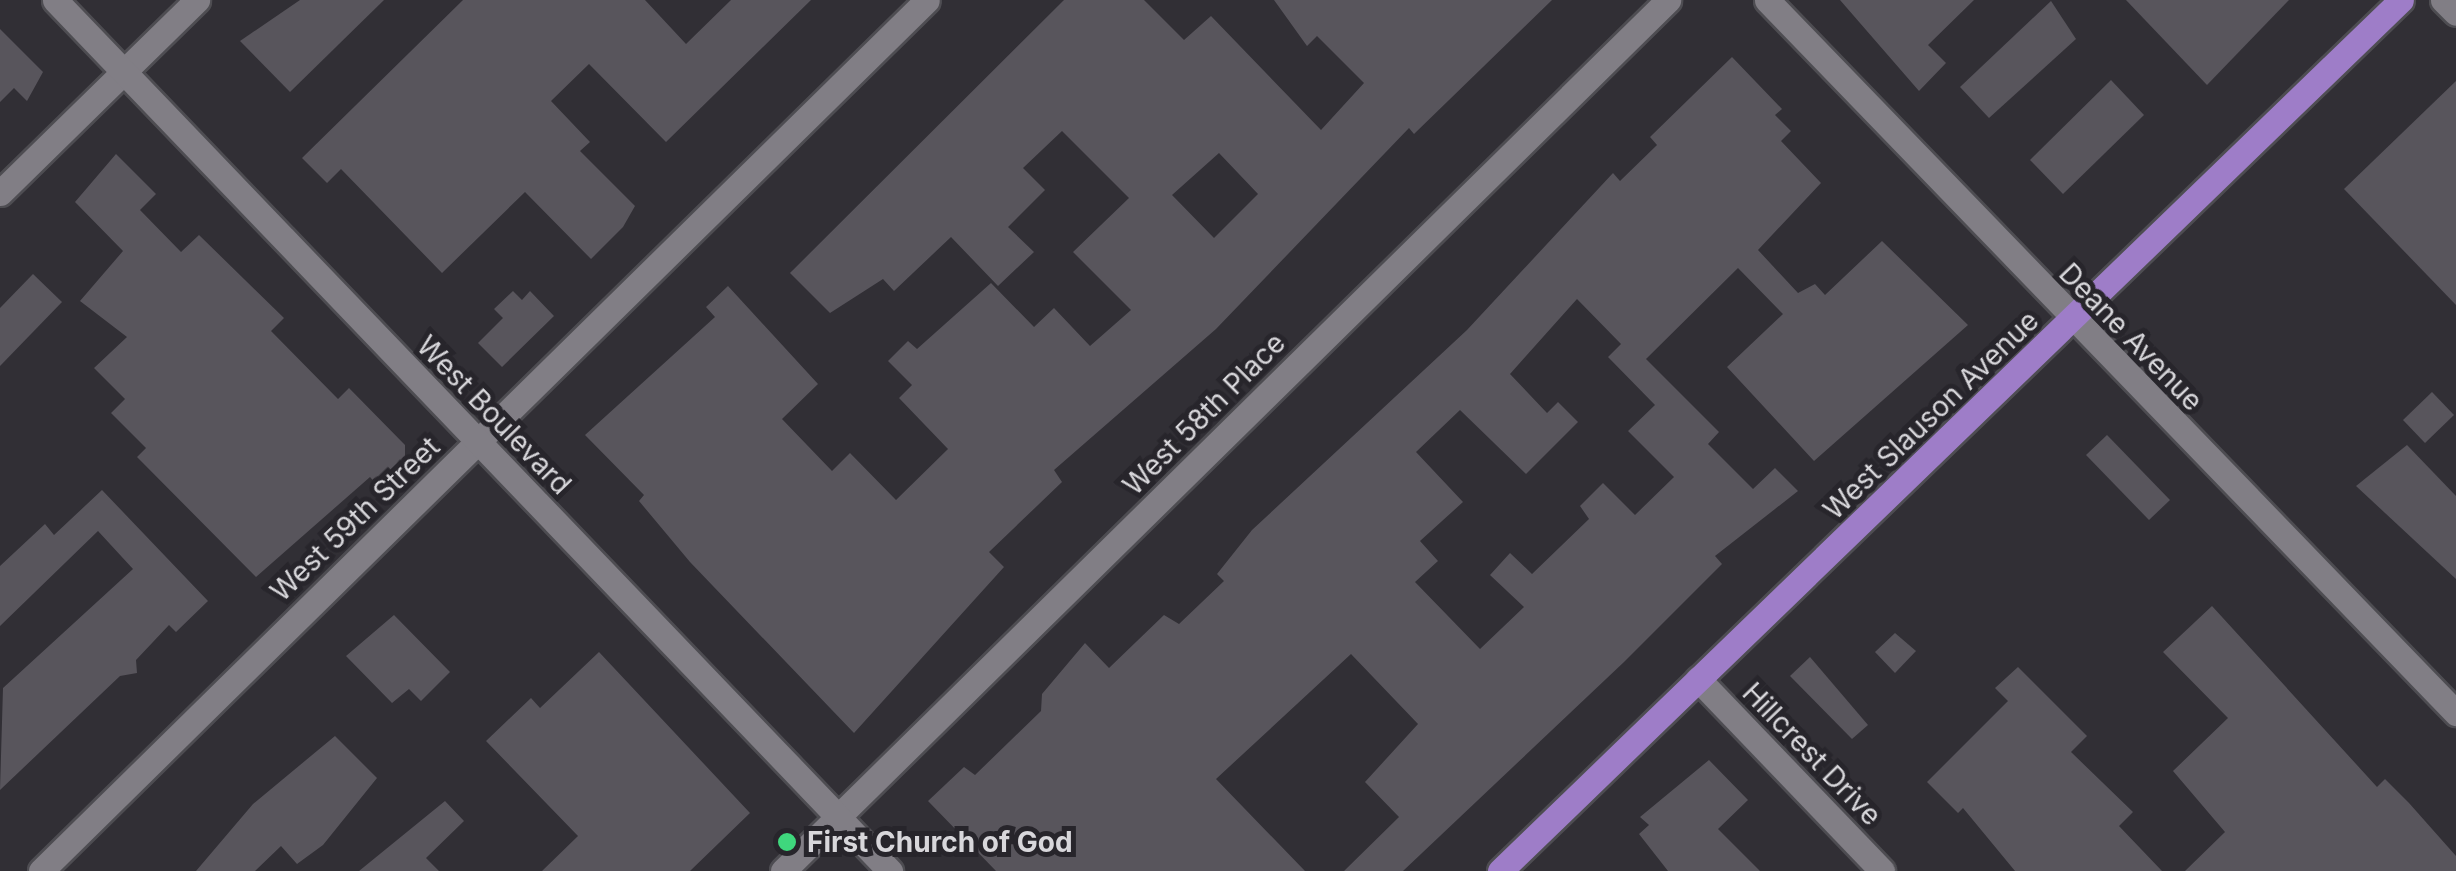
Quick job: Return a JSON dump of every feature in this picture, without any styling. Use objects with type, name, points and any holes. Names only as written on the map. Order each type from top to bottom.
[{"type":"main road","name":"West Slauson Avenue","points":[[1500,871],[2073,322],[2401,0]]},
{"type":"street","name":"West Boulevard","points":[[55,0],[890,871]]},
{"type":"street","points":[[0,193],[197,0]]},
{"type":"street","name":"West 59th Street","points":[[40,871],[927,0]]},
{"type":"street","name":"West 58th Place","points":[[783,871],[1668,0]]},
{"type":"street","name":"Deane Avenue","points":[[1766,0],[2073,322],[2456,713]]},
{"type":"street","points":[[2443,0],[2456,12]]},
{"type":"street","name":"Hillcrest Drive","points":[[1698,678],[1882,871]]},
{"type":"building","points":[[300,0],[384,0],[290,92],[240,41]]},
{"type":"building","points":[[463,0],[645,0],[686,44],[731,0],[811,0],[666,142],[589,64],[551,101],[590,142],[580,151],[635,206],[623,227],[591,259],[525,192],[442,273],[341,169],[327,183],[302,158]]},
{"type":"building","points":[[1064,0],[1144,0],[1184,40],[1211,16],[1321,130],[1364,83],[1317,36],[1307,46],[1274,0],[1552,0],[1414,134],[1409,128],[1216,329],[1054,470],[1062,482],[989,552],[1004,567],[854,733],[690,562],[639,501],[644,495],[585,435],[715,317],[706,307],[728,286],[818,384],[782,419],[832,471],[850,453],[896,500],[948,449],[899,398],[912,385],[888,361],[908,341],[917,349],[991,283],[1034,327],[1054,308],[1090,346],[1131,310],[1073,252],[1129,198],[1062,131],[1023,168],[1045,190],[1008,227],[1034,252],[998,286],[951,237],[894,291],[883,279],[830,313],[790,273]],"holes":[[[1219,153],[1258,194],[1214,238],[1172,195]]]},
{"type":"building","points":[[1840,0],[1974,0],[1928,45],[1946,63],[1919,91]]},
{"type":"building","points":[[2126,0],[2289,0],[2207,85]]},
{"type":"building","points":[[2051,1],[2076,39],[1989,118],[1960,87]]},
{"type":"building","points":[[0,29],[43,72],[27,101],[14,88],[0,102]]},
{"type":"building","points":[[1732,57],[1782,109],[1775,115],[1791,131],[1781,141],[1821,183],[1758,250],[1798,293],[1815,284],[1825,295],[1882,241],[1968,325],[1814,461],[1727,367],[1783,314],[1738,268],[1646,359],[1719,432],[1708,444],[1753,489],[1775,468],[1798,491],[1715,556],[1722,564],[1403,871],[1344,871],[1399,817],[1365,782],[1418,724],[1351,654],[1216,779],[1305,871],[996,871],[928,801],[964,767],[975,775],[1041,711],[1042,694],[1085,643],[1109,668],[1164,615],[1179,624],[1224,581],[1217,574],[1252,530],[1467,330],[1613,173],[1620,181],[1657,145],[1650,137]],"holes":[[[1577,299],[1621,344],[1608,357],[1655,405],[1628,431],[1674,477],[1635,515],[1603,483],[1580,506],[1589,519],[1532,574],[1510,553],[1490,575],[1524,607],[1480,649],[1415,582],[1438,561],[1420,541],[1463,502],[1416,452],[1460,410],[1526,474],[1578,422],[1558,402],[1547,413],[1510,374]]]},
{"type":"building","points":[[2111,80],[2144,115],[2063,194],[2030,160]]},
{"type":"building","points":[[2456,81],[2456,305],[2344,189]]},
{"type":"building","points":[[116,154],[156,194],[140,210],[181,252],[199,235],[284,318],[271,331],[338,399],[349,388],[405,445],[405,459],[377,485],[370,477],[256,577],[137,457],[146,448],[111,413],[125,399],[94,368],[127,337],[80,301],[123,251],[75,202]]},
{"type":"building","points":[[33,274],[62,302],[0,366],[0,308]]},
{"type":"building","points":[[513,291],[522,300],[530,291],[554,316],[502,367],[478,343],[503,318],[494,309]]},
{"type":"building","points":[[2432,392],[2454,415],[2425,443],[2403,420]]},
{"type":"building","points":[[2107,435],[2170,500],[2149,520],[2086,455]]},
{"type":"building","points":[[2407,445],[2456,496],[2456,579],[2356,486]]},
{"type":"building","points":[[102,490],[208,601],[176,632],[169,625],[136,660],[137,673],[120,676],[0,790],[3,688],[133,569],[98,531],[0,626],[0,566],[45,524],[54,535]]},
{"type":"building","points":[[2212,606],[2377,787],[2385,779],[2409,803],[2456,856],[2456,871],[2185,871],[2225,832],[2173,771],[2228,718],[2163,652]]},
{"type":"building","points":[[394,615],[450,672],[421,701],[409,689],[392,703],[346,656]]},
{"type":"building","points":[[1895,633],[1916,651],[1895,673],[1875,652]]},
{"type":"building","points":[[599,652],[750,813],[690,871],[542,871],[578,836],[486,741],[531,698],[540,708]]},
{"type":"building","points":[[1810,657],[1868,725],[1852,739],[1790,676]]},
{"type":"building","points":[[2018,667],[2087,736],[2071,752],[2133,812],[2119,826],[2162,871],[2015,871],[1963,808],[1958,813],[1927,782],[2008,701],[1995,688]]},
{"type":"building","points":[[335,736],[377,778],[323,845],[297,864],[281,846],[255,871],[196,871],[253,804]]},
{"type":"building","points":[[1709,760],[1748,800],[1718,829],[1760,871],[1668,871],[1639,834],[1649,825],[1640,817]]},
{"type":"building","points":[[445,801],[464,821],[426,858],[439,871],[359,871]]},
{"type":"place","name":"First Church of God","points":[[787,842]]}]
